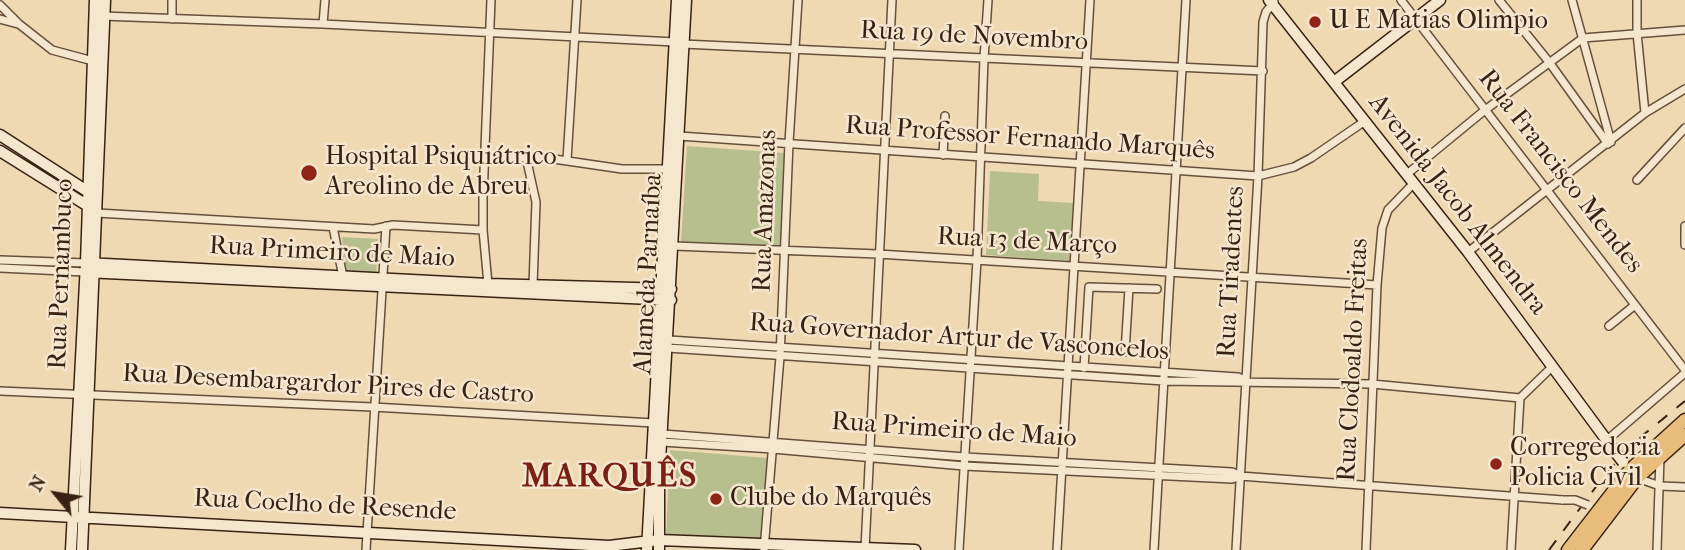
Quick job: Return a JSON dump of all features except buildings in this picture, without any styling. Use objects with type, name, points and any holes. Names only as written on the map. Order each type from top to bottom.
[{"type":"main road","name":"Rua Pernambuco","points":[[93,196],[100,16],[96,0]]},
{"type":"main road","name":"Rua Pernambuco","points":[[93,196],[93,61],[105,0]]},
{"type":"main road","points":[[666,294],[667,169],[679,43],[677,0]]},
{"type":"main road","name":"Alameda Parnaíba","points":[[647,546],[654,423],[666,294],[674,246],[679,136],[679,43],[686,0]]},
{"type":"main road","points":[[1334,82],[1440,0]]},
{"type":"main road","name":"Avenida Jacob Almendra","points":[[1272,1],[1468,252],[1626,466]]},
{"type":"main road","points":[[0,135],[93,196],[93,210]]},
{"type":"main road","points":[[0,151],[93,210]]},
{"type":"main road","name":"Rua Pernambuco","points":[[71,550],[78,516],[93,210]]},
{"type":"main road","name":"Rua Primeiro de Maio","points":[[91,268],[666,294]]},
{"type":"main road","name":"Rua Primeiro de Maio","points":[[382,282],[533,285],[666,294]]},
{"type":"main road","name":"Alameda Parnaíba","points":[[659,545],[668,344],[666,294]]},
{"type":"main road","points":[[1568,550],[1593,507],[1626,466],[1685,420]]},
{"type":"main road","points":[[1582,550],[1626,466],[1660,457],[1685,435]]},
{"type":"main road","name":"Rua Coelho de Resende","points":[[0,513],[609,546],[915,550]]},
{"type":"main road","name":"Rua Pernambuco","points":[[78,516],[82,550]]},
{"type":"street","points":[[172,0],[172,19]]},
{"type":"street","points":[[323,24],[325,0]]},
{"type":"street","points":[[488,284],[483,230],[491,0]]},
{"type":"street","points":[[567,160],[577,0]]},
{"type":"street","name":"Rua Amazonas","points":[[765,547],[780,353],[798,0]]},
{"type":"street","points":[[865,548],[892,0]]},
{"type":"street","points":[[958,550],[977,260],[988,0]]},
{"type":"street","points":[[1057,550],[1090,0]]},
{"type":"street","points":[[1154,550],[1186,0]]},
{"type":"street","name":"Rua Francisco Mendes","points":[[1401,0],[1685,372]]},
{"type":"street","points":[[1499,0],[1609,143]]},
{"type":"street","points":[[1572,0],[1609,143]]},
{"type":"street","points":[[1637,0],[1637,33],[1645,113]]},
{"type":"street","name":"Rua Tiradentes","points":[[1236,550],[1258,176],[1264,16],[1272,1]]},
{"type":"street","points":[[0,5],[52,50],[93,61]]},
{"type":"street","name":"Rua 19 de Novembro","points":[[100,16],[323,24],[1263,71]]},
{"type":"street","points":[[0,19],[19,24]]},
{"type":"street","points":[[1583,38],[1685,30]]},
{"type":"street","name":"Rua Clodoaldo Freitas","points":[[1366,550],[1377,285],[1385,216],[1411,179],[1485,110],[1583,38]]},
{"type":"street","points":[[1468,252],[1548,192],[1645,113],[1685,89]]},
{"type":"street","points":[[943,155],[945,116]]},
{"type":"street","name":"Rua Professor Fernando Marquês","points":[[679,136],[1258,176],[1294,167],[1364,121]]},
{"type":"street","points":[[1637,180],[1685,128]]},
{"type":"street","points":[[484,157],[567,160],[622,169],[667,169]]},
{"type":"street","points":[[526,157],[536,202],[533,285]]},
{"type":"street","points":[[93,210],[332,227],[483,230]]},
{"type":"street","points":[[366,550],[386,226]]},
{"type":"street","points":[[1685,226],[1685,245]]},
{"type":"street","points":[[332,227],[344,280]]},
{"type":"street","name":"Rua 13 de Março","points":[[674,246],[878,254],[1377,285]]},
{"type":"street","name":"Rua Primeiro de Maio","points":[[0,260],[91,268]]},
{"type":"street","name":"Rua Primeiro de Maio","points":[[0,268],[91,268]]},
{"type":"street","points":[[1084,368],[1088,288],[1157,289]]},
{"type":"street","points":[[1125,352],[1129,288]]},
{"type":"street","points":[[1609,326],[1635,305]]},
{"type":"street","name":"Rua Governador Artur de Vasconcelos","points":[[668,344],[971,367],[1163,372],[1238,377],[1247,381]]},
{"type":"street","name":"Rua Governador Artur de Vasconcelos","points":[[875,358],[971,358],[1164,381],[1372,384],[1520,398]]},
{"type":"street","points":[[1511,550],[1520,398],[1552,367]]},
{"type":"street","points":[[1606,441],[1685,372]]},
{"type":"street","name":"Rua Desembargardor Pires de Castro","points":[[0,391],[373,407],[654,423]]},
{"type":"street","name":"Rua Primeiro de Maio","points":[[662,438],[1063,461],[1232,479],[1240,476],[1575,500],[1593,507]]},
{"type":"street","name":"Rua Primeiro de Maio","points":[[773,445],[870,458],[964,466],[1159,472]]},
{"type":"street","points":[[1657,550],[1660,457]]},
{"type":"street","points":[[1030,460],[1030,470]]},
{"type":"street","points":[[1626,466],[1660,486],[1685,487]]},
{"type":"green space","points":[[687,146],[785,153],[783,248],[681,242]]},
{"type":"green space","points":[[990,171],[1039,174],[1038,201],[1075,203],[1071,261],[986,255]]},
{"type":"green space","points":[[342,237],[378,239],[376,277],[346,274]]},
{"type":"green space","name":"Clube do Marquês","points":[[670,450],[768,458],[761,540],[666,537]]},
{"type":"railway","points":[[1549,550],[1607,472],[1643,435],[1685,401]]},
{"type":"place","name":"U E Matias Olimpio","points":[[1315,22]]},
{"type":"place","name":"Hospital Psiquiátrico Areolino de Abreu","points":[[309,173]]},
{"type":"place","name":"Corregedoria Policia Civil","points":[[1496,464]]},
{"type":"place","name":"Clube do Marquês","points":[[716,499]]},
{"type":"district","name":"MARQUÊS","points":[[610,478]]}]
